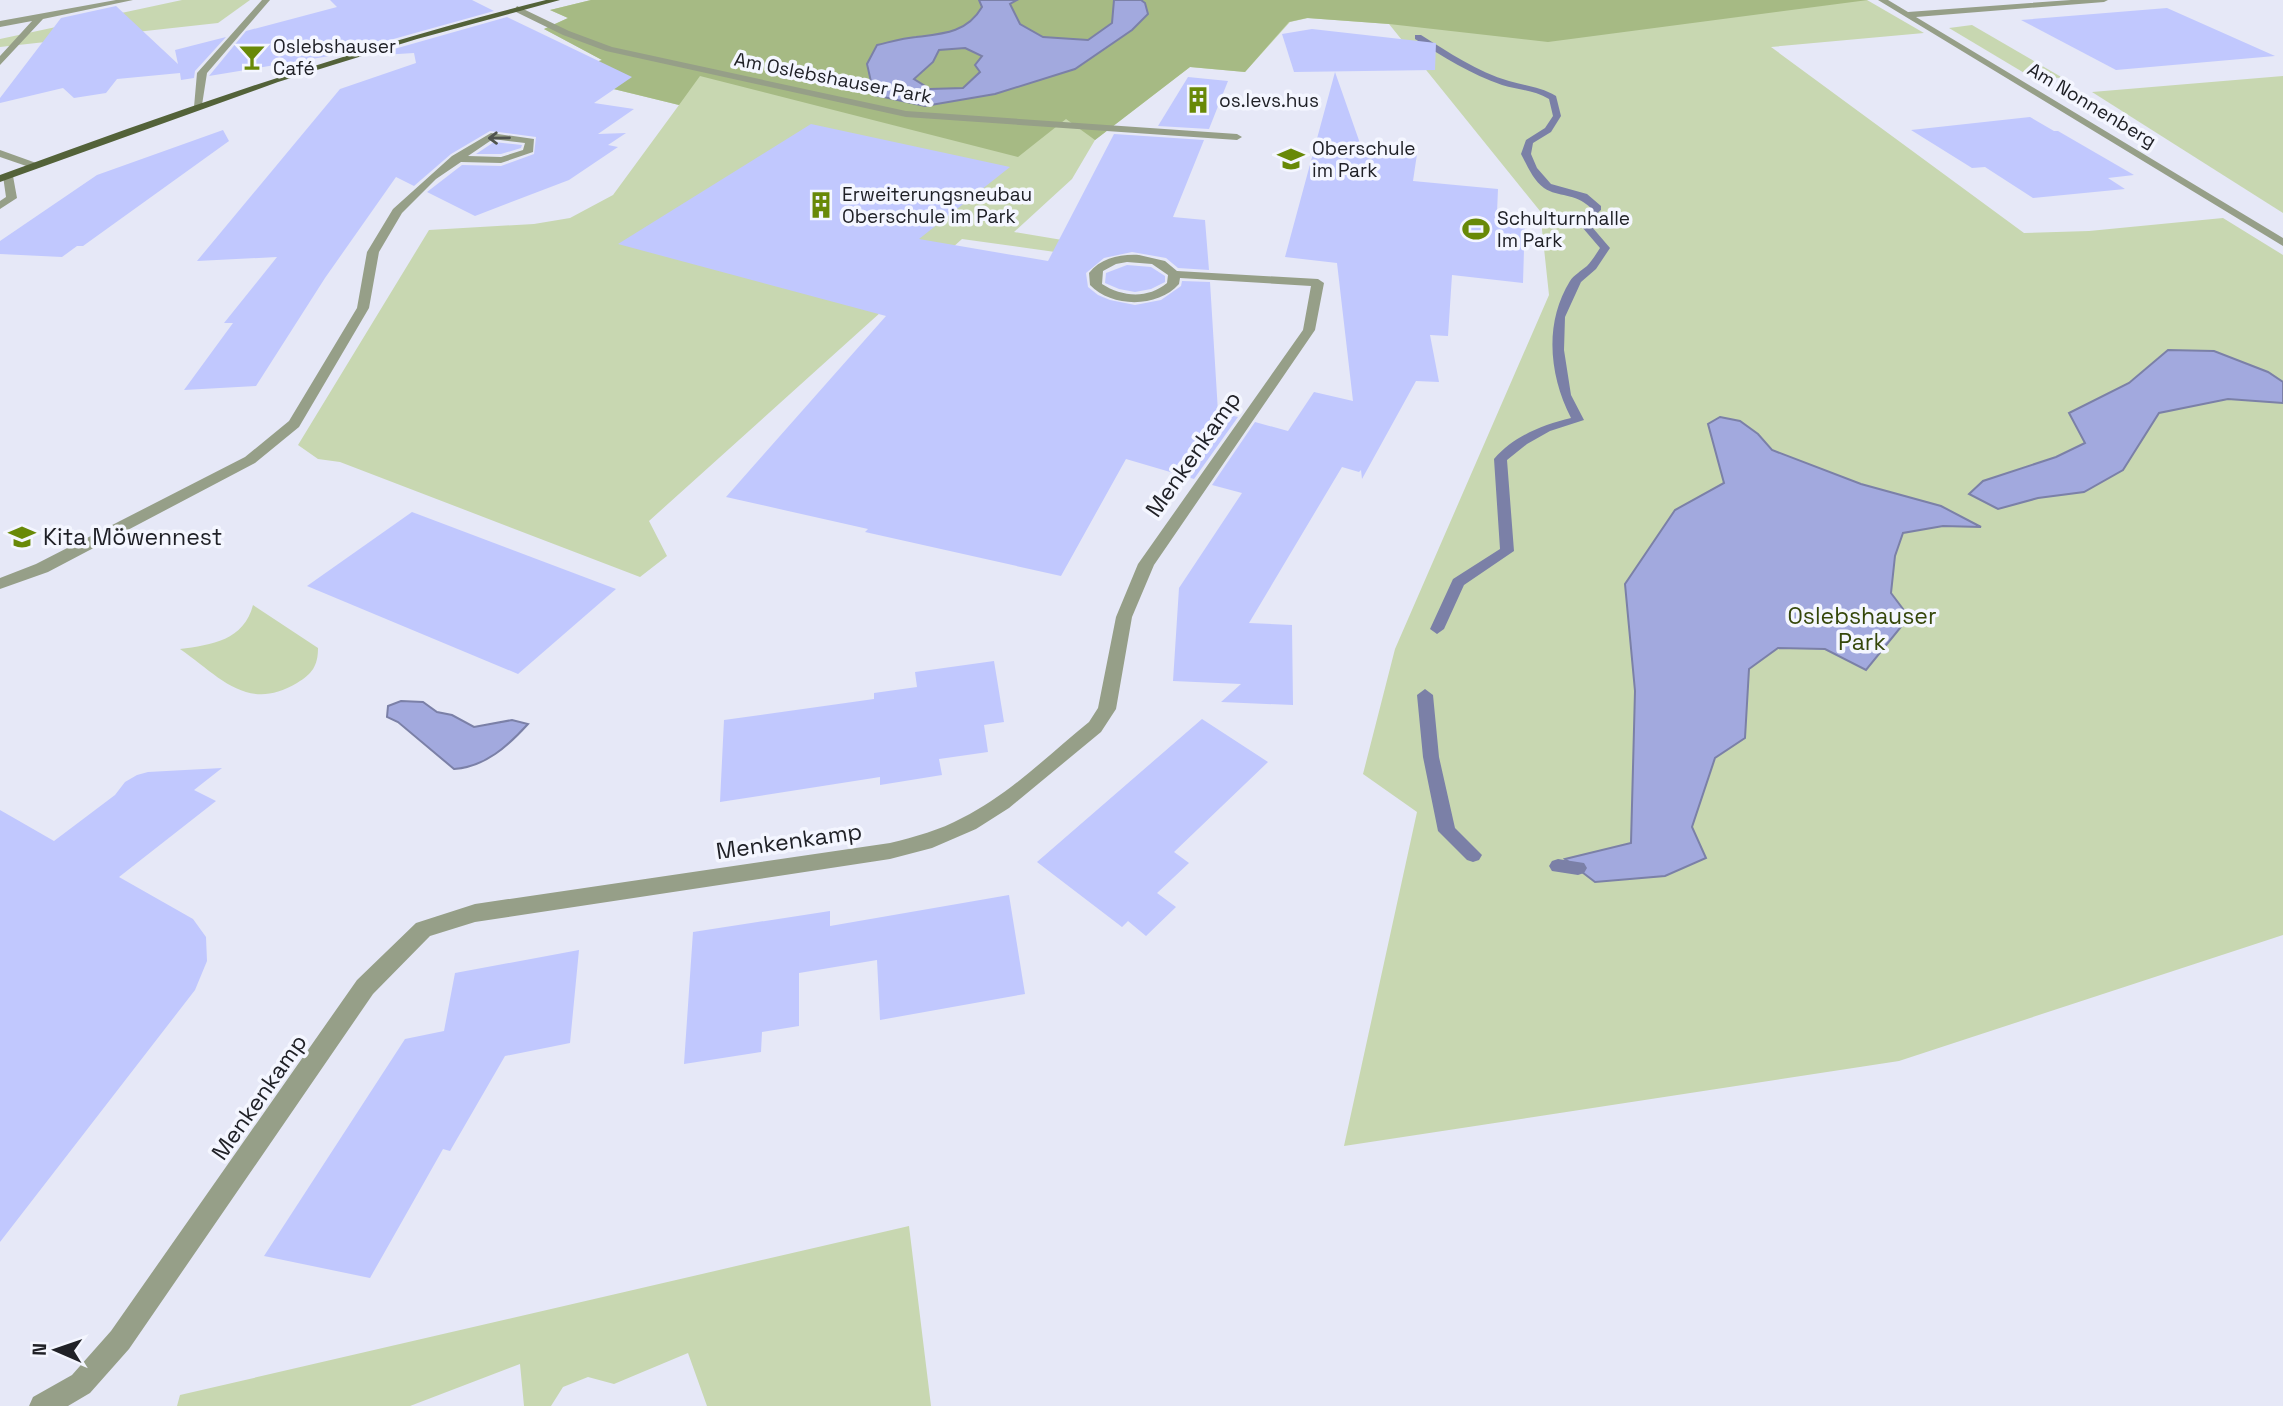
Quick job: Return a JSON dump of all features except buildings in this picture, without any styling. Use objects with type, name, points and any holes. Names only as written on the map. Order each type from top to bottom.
[{"type":"main road","points":[[4,177],[197,105],[384,45],[556,0]]},
{"type":"street","points":[[0,24],[129,0]]},
{"type":"street","points":[[197,105],[202,73],[266,0]]},
{"type":"street","name":"Am Nonnenberg","points":[[1881,0],[2283,243]]},
{"type":"street","points":[[1908,15],[2104,0]]},
{"type":"street","name":"Am Oslebshauser Park","points":[[517,9],[566,33],[609,49],[906,114],[1237,137]]},
{"type":"street","points":[[0,62],[40,17]]},
{"type":"street","points":[[0,584],[54,562],[250,460],[275,443],[294,424],[363,308],[373,252],[397,211],[432,177],[456,158],[491,136],[530,141],[528,152],[506,161],[482,162],[456,158]]},
{"type":"street","points":[[0,153],[35,166]]},
{"type":"street","points":[[0,206],[12,198],[4,177]]},
{"type":"street","name":"Menkenkamp","points":[[43,1406],[81,1384],[120,1340],[365,987],[423,929],[475,913],[890,851],[925,842],[968,824],[1002,803],[1094,727],[1107,709],[1124,617],[1146,564],[1309,330],[1318,283],[1174,274],[1161,263],[1133,258],[1120,259],[1100,267],[1094,280],[1104,291],[1117,296],[1144,297],[1170,287],[1174,274]]},
{"type":"green space","points":[[182,0],[250,0],[218,23],[0,47],[0,39]]},
{"type":"green space","name":"Oslebshauser Park","points":[[591,0],[1867,0],[1924,33],[1771,47],[2024,233],[2089,231],[2223,218],[2283,255],[2283,935],[1899,1061],[1344,1146],[1417,812],[1363,774],[1395,649],[1549,295],[1540,211],[1389,24],[1308,18],[1290,22],[1245,72],[1190,67],[1095,140],[1072,179],[1014,232],[1104,247],[1098,258],[962,239],[649,521],[667,556],[640,577],[340,462],[318,459],[298,445],[429,230],[534,224],[570,218],[613,195],[679,105],[589,83],[520,86],[602,60],[544,29],[568,18],[550,10]]},
{"type":"green space","points":[[591,0],[979,0],[982,7],[976,16],[962,27],[945,33],[878,45],[867,64],[875,95],[925,106],[1075,69],[1132,30],[1147,14],[1145,3],[1141,0],[1868,0],[1548,42],[1389,24],[1307,18],[1289,22],[1245,72],[1190,67],[1095,140],[1066,119],[1018,157],[700,76],[679,105],[589,83],[520,86],[602,60],[544,29],[568,18],[550,10]]},
{"type":"green space","points":[[1017,0],[1114,0],[1112,23],[1088,40],[1042,37],[1020,24],[1010,4]]},
{"type":"green space","points":[[1972,25],[2063,78],[2031,77],[1949,28]]},
{"type":"green space","points":[[965,48],[983,56],[980,72],[963,88],[930,89],[914,79],[933,62],[939,50]]},
{"type":"green space","points":[[2283,76],[2283,213],[2092,92]]},
{"type":"green space","points":[[253,605],[318,648],[317,660],[310,673],[297,683],[279,691],[248,693],[221,680],[180,649],[225,639],[242,626]]},
{"type":"green space","points":[[909,1226],[931,1406],[707,1406],[688,1353],[614,1384],[588,1377],[563,1387],[551,1406],[524,1406],[520,1364],[410,1406],[177,1406],[180,1395]]},
{"type":"water","points":[[979,0],[1017,0],[1010,4],[1020,24],[1043,37],[1088,40],[1112,23],[1114,0],[1141,0],[1145,3],[1148,14],[1132,30],[1075,69],[995,94],[925,106],[874,95],[867,64],[877,45],[953,31],[969,22],[982,7]],"holes":[[[965,48],[982,56],[975,65],[980,72],[963,88],[930,89],[914,79],[933,62],[939,50]]]},
{"type":"water","points":[[2168,350],[2214,351],[2268,372],[2283,382],[2283,403],[2228,399],[2159,413],[2123,470],[2084,492],[2038,498],[1998,509],[1969,494],[1983,481],[2056,457],[2085,443],[2069,413],[2129,383]]},
{"type":"water","points":[[1720,417],[1740,421],[1758,434],[1772,450],[1861,484],[1941,506],[1981,527],[1943,526],[1903,533],[1895,556],[1891,593],[1909,617],[1866,670],[1825,649],[1778,648],[1749,669],[1745,738],[1715,758],[1692,827],[1706,858],[1665,876],[1595,882],[1565,859],[1631,843],[1635,691],[1625,584],[1675,510],[1724,483],[1708,424]]},
{"type":"water","points":[[401,701],[423,702],[437,712],[452,715],[474,727],[512,720],[528,724],[486,760],[454,769],[398,722],[387,717],[388,706]]},
{"type":"waterway","points":[[1418,37],[1448,56],[1505,83],[1540,90],[1553,98],[1557,116],[1548,130],[1529,142],[1526,154],[1533,169],[1548,186],[1584,196],[1597,208],[1587,217],[1587,227],[1605,248],[1592,267],[1576,280],[1559,317],[1558,350],[1565,395],[1578,420],[1546,428],[1500,459],[1507,551],[1458,582],[1437,629]]},
{"type":"waterway","points":[[1425,695],[1431,757],[1447,831],[1473,855]]},
{"type":"waterway","points":[[1558,866],[1578,868]]},
{"type":"place","name":"Oslebshauser Café","points":[[252,57]]},
{"type":"place","name":"os.levs.hus","points":[[1198,100]]},
{"type":"place","name":"Oberschule im Park","points":[[1291,159]]},
{"type":"place","name":"Erweiterungsneubau Oberschule im Park","points":[[821,205]]},
{"type":"place","name":"Schulturnhalle Im Park","points":[[1476,229]]},
{"type":"place","name":"Kita Möwennest","points":[[22,537]]}]
